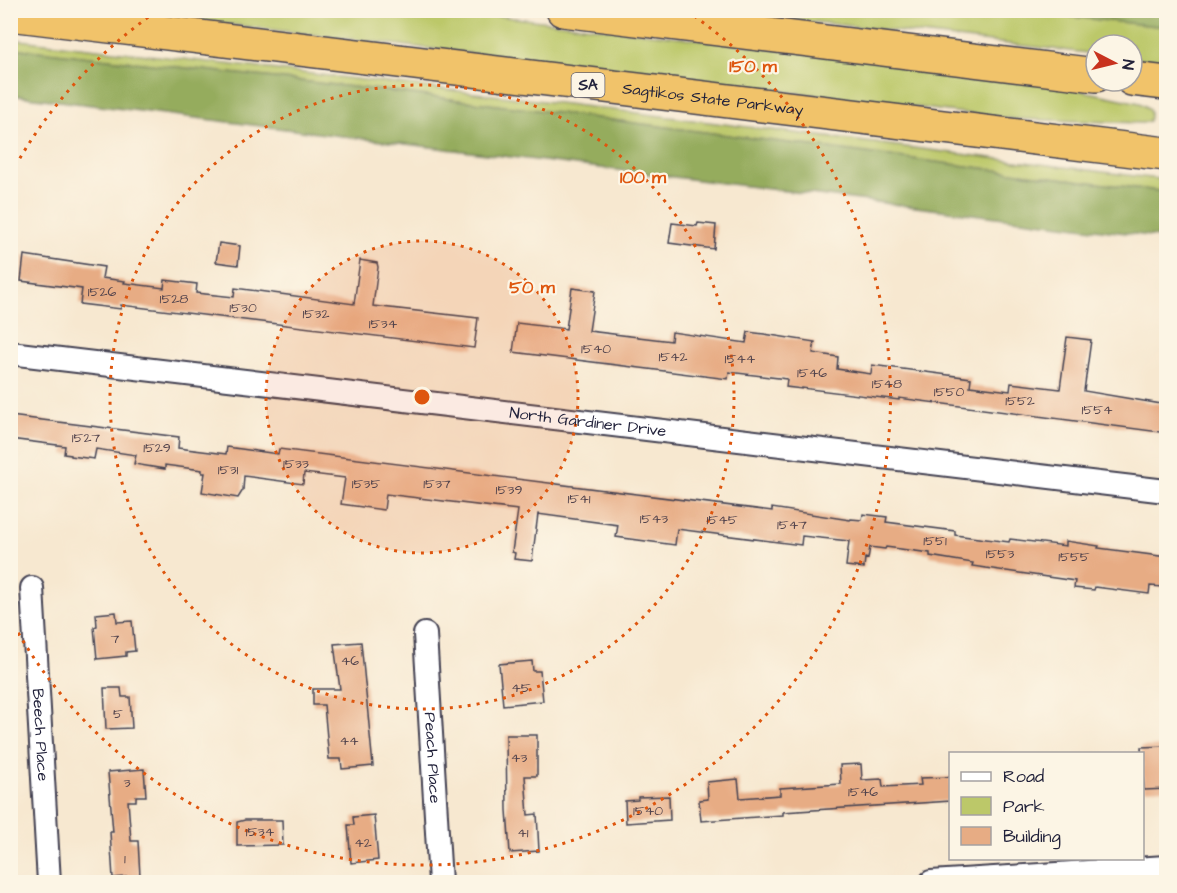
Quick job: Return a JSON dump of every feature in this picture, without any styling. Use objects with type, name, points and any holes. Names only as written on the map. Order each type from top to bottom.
[{"type":"highway","points":[[563,10],[1084,74]]},
{"type":"highway","name":"Sagtikos State Parkway","points":[[10,14],[1167,154]]},
{"type":"highway","points":[[1144,81],[1167,84]]},
{"type":"street","name":"North Gardiner Drive","points":[[10,353],[1167,491]]},
{"type":"street","name":"Beech Place","points":[[32,588],[49,882]]},
{"type":"street","name":"Peach Place","points":[[425,634],[440,882]]},
{"type":"street","points":[[931,882],[1167,867]]},
{"type":"green space","points":[[1014,10],[1166,27],[1166,62],[1144,59],[1144,33],[1084,33],[1084,53],[719,11]]},
{"type":"green space","points":[[117,11],[455,11],[1007,75],[1140,103],[1146,106],[1150,114],[1149,121],[1143,123],[1014,119]]},
{"type":"green space","points":[[1014,11],[1166,11],[1166,27]]},
{"type":"green space","points":[[11,39],[535,100],[1166,180],[1166,192],[396,92],[11,48]]},
{"type":"green space","points":[[11,48],[396,92],[1166,192],[1166,238],[11,95]]},
{"type":"building","points":[[672,223],[697,226],[698,223],[716,225],[714,249],[669,243]]},
{"type":"building","points":[[219,243],[240,246],[238,265],[216,262]]},
{"type":"building","points":[[24,255],[104,267],[102,278],[125,281],[124,283],[164,288],[165,280],[197,284],[196,293],[234,297],[235,288],[354,304],[360,260],[377,263],[373,306],[478,318],[474,348],[121,305],[121,309],[80,304],[82,289],[21,281]]},
{"type":"building","points":[[572,288],[595,291],[589,331],[671,341],[672,332],[746,343],[748,332],[764,334],[815,342],[813,353],[838,357],[837,369],[871,374],[872,365],[971,378],[970,386],[1010,391],[1011,383],[1060,389],[1067,337],[1091,340],[1084,391],[1167,405],[1167,433],[899,398],[899,400],[786,387],[787,379],[729,372],[728,379],[513,352],[517,323],[566,329]]},
{"type":"building","points":[[10,416],[179,437],[178,448],[226,454],[227,447],[278,454],[279,449],[772,511],[772,508],[850,520],[862,520],[863,514],[887,517],[886,522],[955,531],[955,535],[1009,542],[1010,539],[1066,546],[1066,541],[1099,546],[1098,548],[1167,557],[1164,587],[1150,586],[1149,594],[1095,587],[1094,590],[1074,588],[1075,581],[972,566],[973,563],[930,556],[930,553],[886,547],[885,549],[870,547],[864,568],[846,566],[849,541],[802,536],[801,545],[677,529],[675,545],[616,537],[618,525],[538,514],[532,561],[514,559],[515,553],[512,552],[518,510],[386,494],[384,510],[341,504],[345,478],[304,473],[303,484],[244,476],[243,490],[238,498],[202,492],[205,473],[202,473],[202,470],[165,465],[165,469],[134,464],[136,455],[96,449],[94,459],[71,456],[64,454],[65,446],[10,439]]},
{"type":"building","points":[[116,612],[117,622],[132,621],[135,651],[126,652],[126,656],[97,659],[94,627],[97,626],[96,614]]},
{"type":"building","points":[[361,642],[373,766],[342,769],[341,759],[329,759],[324,705],[313,705],[313,689],[340,689],[334,644]]},
{"type":"building","points":[[532,661],[533,671],[540,671],[543,701],[503,705],[499,664]]},
{"type":"building","points":[[104,688],[121,688],[122,697],[130,697],[132,728],[106,729]]},
{"type":"building","points":[[506,735],[537,735],[537,776],[525,776],[528,815],[537,814],[539,851],[510,853]]},
{"type":"building","points":[[1167,746],[1167,789],[1144,790],[1144,752],[1141,752],[1141,747]]},
{"type":"building","points":[[861,764],[862,780],[882,779],[883,787],[921,785],[920,778],[949,777],[949,801],[783,812],[783,815],[701,821],[699,800],[708,799],[707,782],[738,779],[740,798],[780,795],[780,788],[841,784],[840,765]]},
{"type":"building","points":[[144,769],[146,796],[136,796],[136,801],[128,801],[131,841],[138,841],[140,876],[113,878],[110,832],[113,832],[108,772]]},
{"type":"building","points":[[669,796],[670,820],[626,823],[625,801],[638,800],[638,797]]},
{"type":"building","points":[[374,815],[378,860],[351,863],[348,825],[354,825],[353,817]]},
{"type":"building","points":[[282,820],[283,845],[237,846],[237,822]]}]
